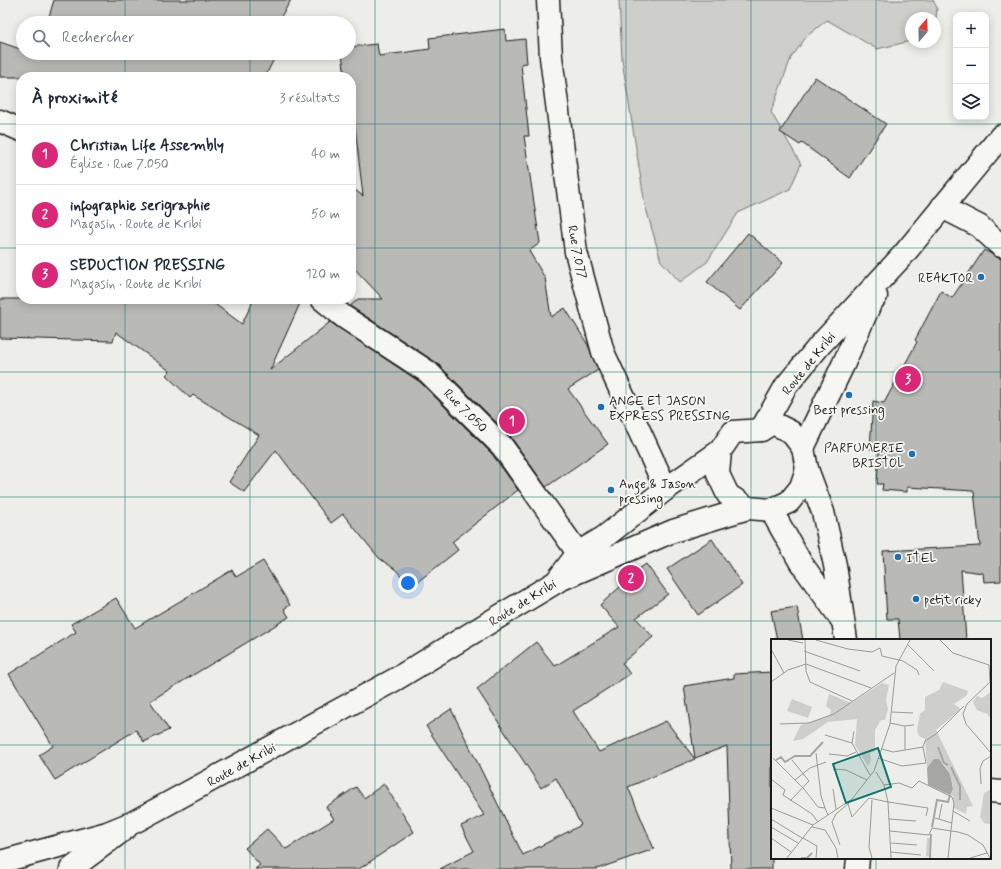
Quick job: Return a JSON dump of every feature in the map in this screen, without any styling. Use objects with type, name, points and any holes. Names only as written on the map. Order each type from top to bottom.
[{"type":"main road","name":"Rue 7.077","points":[[548,0],[551,57],[576,252],[603,352],[666,489]]},
{"type":"main road","points":[[0,121],[16,128]]},
{"type":"main road","name":"Route de Kribi","points":[[0,862],[107,833],[134,822],[396,679],[556,582],[578,553],[603,538],[666,489],[720,451],[733,432],[761,430],[786,386],[820,345],[904,254],[1001,136]]},
{"type":"main road","points":[[942,207],[979,226],[1001,246]]},
{"type":"main road","points":[[556,582],[673,531],[748,508],[771,510],[789,502],[801,487],[805,458],[870,304],[904,254]]},
{"type":"main road","name":"Rue 7.050","points":[[328,304],[344,317],[428,372],[502,446],[578,553]]},
{"type":"main road","points":[[761,430],[774,422],[791,432],[805,458],[823,512],[835,565],[845,631]]},
{"type":"main road","points":[[720,451],[718,474],[728,495],[748,508]]},
{"type":"main road","points":[[771,510],[801,563],[845,631]]},
{"type":"main road","points":[[991,791],[1001,792]]},
{"type":"main road","points":[[71,869],[134,822]]},
{"type":"main road","points":[[857,869],[858,859]]},
{"type":"shaded area","points":[[619,0],[933,0],[937,8],[937,12],[905,12],[905,42],[877,49],[827,20],[807,36],[791,58],[771,112],[801,164],[790,189],[738,213],[707,262],[680,282],[661,261],[645,205],[622,60]]},
{"type":"building","points":[[54,0],[291,0],[281,16],[49,16]]},
{"type":"building","points":[[505,29],[506,41],[525,39],[527,63],[521,64],[529,136],[524,136],[540,243],[529,251],[545,278],[551,317],[565,308],[588,345],[598,370],[568,389],[608,444],[546,487],[511,437],[437,363],[350,306],[356,304],[356,301],[358,299],[383,299],[356,270],[356,191],[363,196],[356,135],[356,72],[344,72],[343,60],[356,60],[356,46],[377,44],[379,56],[430,49],[429,38]]},
{"type":"building","points":[[0,42],[16,48],[16,60],[274,60],[268,72],[16,72],[16,77],[0,77]]},
{"type":"building","points":[[815,77],[886,124],[850,178],[802,143],[800,145],[780,132]]},
{"type":"building","points":[[748,233],[783,263],[740,310],[707,282]]},
{"type":"building","points":[[984,250],[1001,259],[1001,581],[984,582],[983,573],[961,570],[966,639],[900,639],[898,619],[887,619],[883,551],[980,546],[974,491],[907,487],[907,492],[882,490],[883,484],[877,484],[879,450],[870,449],[873,401],[884,403],[917,342],[915,340],[941,291],[952,298]]},
{"type":"building","points":[[0,299],[16,299],[16,304],[215,304],[242,324],[252,304],[300,304],[270,370],[330,322],[420,382],[492,454],[518,490],[452,542],[458,550],[411,587],[396,570],[379,558],[343,514],[331,523],[276,450],[244,492],[229,482],[259,435],[193,395],[190,398],[166,375],[170,371],[116,332],[113,341],[0,338]]},
{"type":"building","points":[[712,539],[742,585],[698,615],[667,569]]},
{"type":"building","points":[[263,561],[290,605],[284,609],[289,617],[150,701],[169,730],[144,742],[136,730],[55,780],[39,755],[53,746],[9,674],[76,632],[71,624],[116,598],[135,628],[232,570],[236,577]]},
{"type":"building","points":[[646,564],[668,594],[636,618],[653,637],[622,663],[630,674],[573,711],[599,752],[666,721],[695,759],[628,787],[654,849],[597,869],[440,869],[474,851],[461,826],[484,815],[426,726],[451,709],[523,855],[581,825],[556,778],[541,788],[477,689],[536,642],[555,666],[619,627],[600,605],[621,586],[619,583]]},
{"type":"building","points":[[797,607],[803,639],[777,639],[771,611]]},
{"type":"building","points":[[771,672],[772,869],[731,869],[727,746],[695,758],[684,686],[734,678],[734,674]]},
{"type":"building","points":[[384,784],[414,832],[359,869],[255,869],[260,865],[245,848],[267,829],[286,849],[334,819],[326,807],[356,787],[364,798]]},
{"type":"place","name":"REAKTOR","points":[[981,277]]},
{"type":"place","name":"SEDUCTION PRESSING","points":[[908,379]]},
{"type":"place","name":"Best pressing","points":[[849,395]]},
{"type":"place","name":"ANGE ET JASON EXPRESS PRESSING","points":[[601,407]]},
{"type":"place","name":"Christian Life Assembly","points":[[512,421]]},
{"type":"place","name":"PARFUMERIE BRISTOL","points":[[912,454]]},
{"type":"place","name":"Ange & Jason pressing","points":[[611,490]]},
{"type":"place","name":"ITEL","points":[[898,557]]},
{"type":"place","name":"infographie serigraphie","points":[[631,578]]},
{"type":"place","name":"petit ricky","points":[[916,599]]}]
